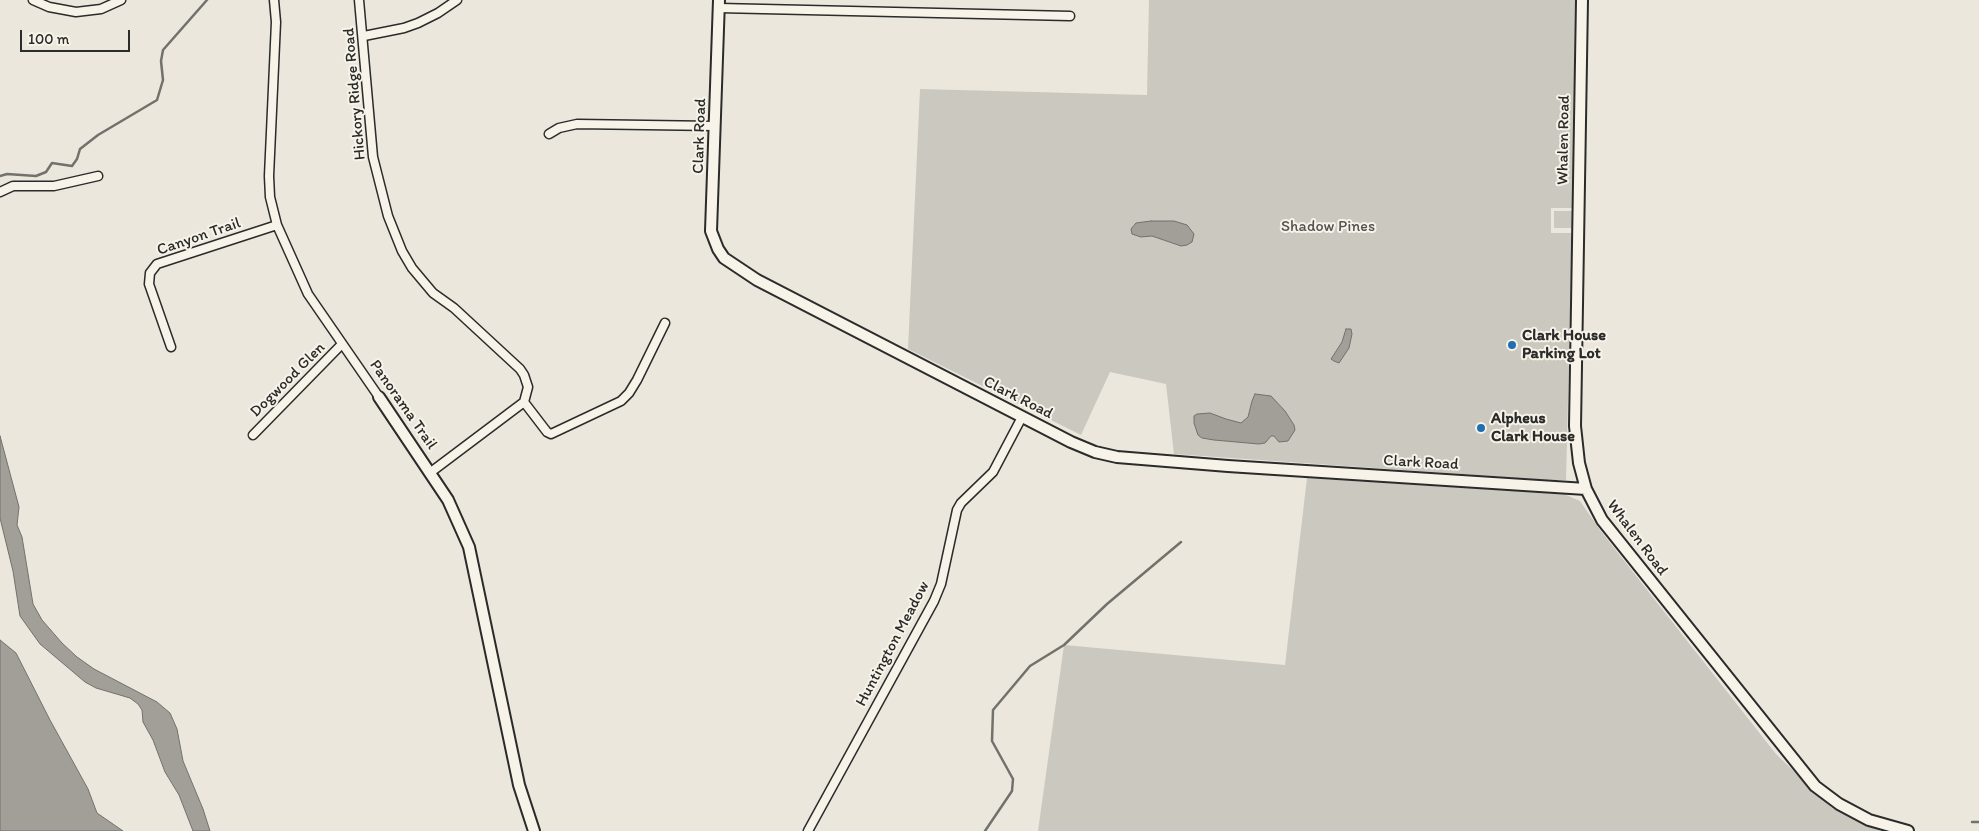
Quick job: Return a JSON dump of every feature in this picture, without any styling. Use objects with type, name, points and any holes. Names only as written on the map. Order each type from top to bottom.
[{"type":"street","points":[[33,0],[49,7],[76,12],[101,9],[121,0]]},
{"type":"street","name":"Panorama Trail","points":[[274,0],[276,22],[269,176],[270,197],[277,225],[308,294],[431,472],[452,508],[469,547],[519,785],[534,831]]},
{"type":"street","name":"Hickory Ridge Road","points":[[359,0],[364,36],[373,157],[386,208],[402,251],[412,268],[433,293],[454,308],[520,369],[528,387],[524,402]]},
{"type":"street","points":[[364,36],[404,28],[418,23],[438,13],[457,0]]},
{"type":"street","name":"Whalen Road","points":[[1582,0],[1575,432],[1579,463],[1586,489],[1602,520],[1815,786],[1853,812],[1869,820],[1908,831]]},
{"type":"street","points":[[719,4],[1070,16]]},
{"type":"street","name":"Clark Road","points":[[719,4],[711,231],[718,249],[724,258],[757,280],[1084,448],[1117,457],[1586,489]]},
{"type":"street","points":[[549,134],[559,128],[577,124],[715,126]]},
{"type":"street","points":[[0,192],[13,186],[54,186],[98,176]]},
{"type":"street","name":"Canyon Trail","points":[[171,348],[149,284],[150,273],[157,264],[277,225]]},
{"type":"street","points":[[431,472],[524,402],[547,432],[551,434],[621,401],[637,380],[665,323]]},
{"type":"street","name":"Dogwood Glen","points":[[253,435],[342,344]]},
{"type":"street","name":"Huntington Meadow","points":[[808,831],[934,600],[941,584],[957,510],[961,503],[993,472],[1022,417]]},
{"type":"green space","name":"Shadow Pines","points":[[1149,0],[1575,0],[1573,208],[1551,208],[1551,233],[1572,233],[1566,480],[1174,454],[1166,384],[1110,372],[1081,435],[908,349],[920,89],[1147,95]]},
{"type":"green space","points":[[1554,211],[1572,211],[1572,228],[1554,228]]},
{"type":"green space","points":[[1307,478],[1564,494],[1580,501],[1600,530],[1776,754],[1832,808],[1881,831],[1038,831],[1064,645],[1285,665]]},
{"type":"shaded area","points":[[1174,221],[1187,225],[1194,234],[1192,242],[1181,246],[1152,236],[1141,237],[1132,234],[1131,229],[1136,223]]},
{"type":"shaded area","points":[[1346,329],[1351,329],[1352,334],[1349,348],[1339,363],[1331,359],[1342,342]]},
{"type":"shaded area","points":[[1255,394],[1271,396],[1285,411],[1295,430],[1288,441],[1279,442],[1274,436],[1271,436],[1265,443],[1259,444],[1214,440],[1202,438],[1198,435],[1194,416],[1210,413],[1241,423],[1248,417]]},
{"type":"shaded area","points":[[0,436],[19,507],[17,525],[22,537],[33,604],[42,620],[77,657],[94,669],[157,702],[170,713],[177,729],[183,761],[210,831],[193,831],[179,795],[165,772],[153,740],[143,722],[142,710],[138,704],[130,698],[96,688],[85,682],[40,644],[20,616],[13,571],[0,518]]},
{"type":"shaded area","points":[[0,640],[16,653],[88,789],[97,813],[123,831],[0,831]]},
{"type":"waterway","points":[[0,176],[7,174],[36,176],[46,172],[52,163],[72,166],[77,159],[80,149],[98,135],[157,100],[163,80],[161,61],[163,50],[207,0]]},
{"type":"waterway","points":[[985,831],[1012,791],[1013,779],[992,741],[993,710],[1030,666],[1064,645],[1107,604],[1181,542]]},
{"type":"waterway","points":[[1972,822],[1979,822]]},
{"type":"place","name":"Clark House Parking Lot","points":[[1512,345]]},
{"type":"place","name":"Alpheus Clark House","points":[[1481,428]]}]
